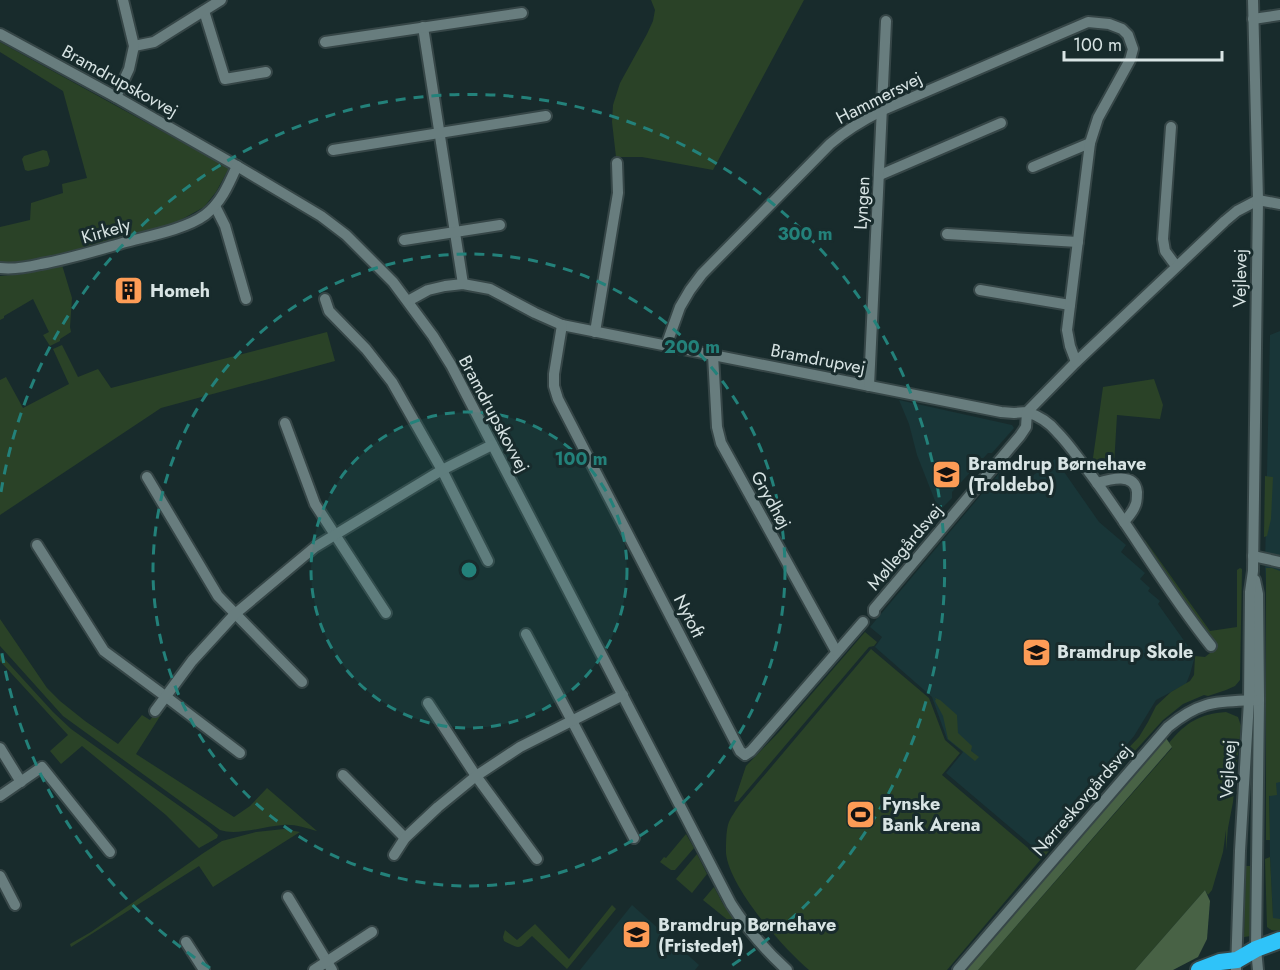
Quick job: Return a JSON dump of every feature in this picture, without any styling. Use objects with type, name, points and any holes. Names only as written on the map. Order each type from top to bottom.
[{"type":"highway","points":[[1199,970],[1220,962],[1239,967],[1256,949],[1280,940]]},
{"type":"street","points":[[116,97],[129,69],[134,46],[123,0]]},
{"type":"street","points":[[134,46],[154,42],[220,0]]},
{"type":"street","name":"Vejlevej","points":[[1253,0],[1257,200],[1253,571],[1250,592],[1258,970]]},
{"type":"street","points":[[204,11],[225,79],[266,72]]},
{"type":"street","points":[[325,42],[522,12]]},
{"type":"street","points":[[1253,19],[1280,15]]},
{"type":"street","name":"Lyngen","points":[[869,386],[886,21]]},
{"type":"street","name":"Hammersvej","points":[[666,346],[680,307],[702,274],[844,132],[883,110],[1088,22],[1109,24],[1122,29],[1131,40],[1133,49],[1131,60],[1098,118],[1090,143]]},
{"type":"street","points":[[423,27],[463,284]]},
{"type":"street","name":"Bramdrupskovvej","points":[[0,34],[116,97],[308,208],[333,225],[393,282],[434,336],[451,365],[731,904],[764,949],[787,970]]},
{"type":"street","points":[[333,150],[546,116]]},
{"type":"street","points":[[880,175],[1002,123]]},
{"type":"street","points":[[1171,127],[1163,239],[1165,251],[1176,267]]},
{"type":"street","points":[[1034,167],[1090,143]]},
{"type":"street","points":[[1076,362],[1067,330],[1090,143]]},
{"type":"street","points":[[595,332],[618,193],[617,163]]},
{"type":"street","name":"Kirkely","points":[[0,268],[21,268],[64,260],[194,221],[215,206],[224,194],[237,166]]},
{"type":"street","points":[[1210,645],[1190,620],[1125,522],[1056,430],[1040,417],[1027,412],[1076,362],[1225,221],[1257,200],[1280,204]]},
{"type":"street","points":[[215,206],[225,226],[246,299]]},
{"type":"street","points":[[404,240],[500,225]]},
{"type":"street","points":[[947,234],[1078,242]]},
{"type":"street","name":"Bramdrupvej","points":[[408,300],[428,290],[463,284],[490,289],[562,325],[1001,412],[1027,412]]},
{"type":"street","points":[[980,290],[1070,305]]},
{"type":"street","points":[[325,299],[329,311],[366,349],[392,382],[442,470],[488,561]]},
{"type":"street","name":"Nytoft","points":[[562,325],[554,374],[554,386],[558,399],[740,751],[745,755],[751,751],[863,622]]},
{"type":"street","name":"Grydhøj","points":[[714,355],[717,427],[721,443],[836,651]]},
{"type":"street","name":"Møllegårdsvej","points":[[874,612],[874,609],[1020,436],[1026,427],[1027,412]]},
{"type":"street","points":[[285,423],[315,504],[386,613]]},
{"type":"street","points":[[154,711],[192,661],[235,614],[315,547],[442,470],[492,444]]},
{"type":"street","points":[[147,477],[218,596],[302,682]]},
{"type":"street","points":[[1097,483],[1111,479],[1128,479],[1134,483],[1137,490],[1136,506],[1125,522]]},
{"type":"street","points":[[37,545],[104,651],[240,753]]},
{"type":"street","points":[[1253,556],[1280,562]]},
{"type":"street","points":[[526,634],[634,838]]},
{"type":"street","points":[[393,855],[405,838],[476,776],[520,747],[623,695]]},
{"type":"street","name":"Vejlevej","points":[[1239,967],[1237,931],[1240,851],[1254,700]]},
{"type":"street","name":"Nørreskovgårdsvej","points":[[958,970],[1168,727],[1186,713],[1206,704],[1254,700]]},
{"type":"street","points":[[428,704],[476,776],[537,859]]},
{"type":"street","points":[[0,748],[21,782]]},
{"type":"street","points":[[0,796],[42,767],[110,852]]},
{"type":"street","points":[[343,775],[405,838]]},
{"type":"street","points":[[0,876],[15,905]]},
{"type":"street","points":[[288,897],[330,966]]},
{"type":"street","points":[[314,970],[330,966],[372,932]]},
{"type":"street","points":[[186,942],[204,970]]},
{"type":"shaded area","points":[[1280,331],[1280,919],[1273,919],[1265,566],[1270,335]]},
{"type":"shaded area","name":"Bramdrup Børnehave (Troldebo)","points":[[899,400],[1012,425],[1014,428],[952,492],[952,498],[939,511]]},
{"type":"shaded area","name":"Bramdrup Skole","points":[[1055,459],[1099,522],[1126,545],[1121,552],[1145,573],[1140,579],[1150,588],[1148,591],[1160,601],[1158,604],[1195,656],[1186,684],[1156,700],[1134,736],[1037,850],[946,773],[963,752],[947,739],[932,697],[875,647],[882,637],[870,627],[1001,471],[1015,489]]},
{"type":"shaded area","name":"Bramdrup Børnehave (Fristedet)","points":[[632,905],[699,965],[695,970],[580,970]]},
{"type":"green space","points":[[651,0],[804,0],[713,170],[642,157],[616,157],[612,122],[613,105],[620,83],[653,21],[655,10]]},
{"type":"green space","points":[[0,42],[229,168],[216,192],[204,207],[168,227],[47,258],[0,264],[0,227],[30,220],[31,203],[63,193],[62,184],[87,178],[63,91],[0,52]]},
{"type":"green space","points":[[43,150],[47,151],[50,161],[48,166],[25,170],[22,159],[24,156]]},
{"type":"green space","points":[[62,265],[72,298],[71,332],[50,346],[43,335],[49,332],[33,299],[0,320],[0,276],[23,274]]},
{"type":"green space","points":[[327,332],[335,361],[161,408],[0,515],[0,380],[6,377],[23,408],[69,384],[53,349],[62,345],[78,377],[98,369],[111,388]]},
{"type":"green space","points":[[1154,379],[1163,405],[1160,419],[1117,415],[1114,465],[1092,465],[1103,387]]},
{"type":"green space","points":[[1265,476],[1273,477],[1271,519],[1267,536],[1264,537]]},
{"type":"green space","points":[[1145,540],[1210,631],[1237,627],[1237,570],[1242,569],[1240,680],[1235,686],[1226,690],[1208,696],[1204,695],[1183,704],[1163,720],[1044,857],[1037,850],[1082,797],[1139,737],[1156,706],[1171,692],[1190,681],[1194,675],[1195,656],[1205,657],[1215,649],[1143,545]]},
{"type":"green space","points":[[1266,568],[1280,571],[1280,782],[1276,783],[1277,795],[1269,796],[1270,840],[1266,840]]},
{"type":"green space","points":[[0,619],[47,688],[85,721],[118,744],[142,715],[150,720],[163,703],[164,710],[136,754],[234,817],[250,806],[267,788],[317,831],[287,825],[234,832],[220,830],[63,716],[0,646]]},
{"type":"green space","points":[[865,632],[877,642],[874,646],[869,647],[738,801],[734,802],[746,766],[778,733]]},
{"type":"green space","name":"Fynske Bank Arena","points":[[871,649],[929,698],[945,740],[960,753],[942,775],[1041,859],[947,970],[809,970],[785,947],[759,916],[729,867],[726,835],[728,825],[740,804]]},
{"type":"green space","points":[[0,654],[71,729],[209,827],[218,835],[217,838],[199,848],[166,815],[82,746],[61,764],[50,751],[68,735],[0,661]]},
{"type":"green space","points":[[933,697],[957,715],[958,733],[972,746],[971,751],[979,757],[975,761],[948,739],[943,716]]},
{"type":"green space","points":[[1226,712],[1238,717],[1241,726],[1226,851],[1226,830],[1223,852],[1212,890],[1208,895],[1205,890],[1135,970],[978,970],[1172,748],[1169,743],[1175,736],[1194,720]]},
{"type":"green space","points":[[1166,738],[1172,747],[978,970],[965,970]]},
{"type":"green space","points":[[284,829],[300,832],[213,887],[199,866],[71,947],[70,944],[91,932],[222,841],[256,832]]},
{"type":"green space","points":[[686,834],[694,848],[675,870],[671,870],[660,862]]},
{"type":"green space","points":[[697,854],[707,874],[692,893],[676,879]]},
{"type":"green space","points":[[1270,857],[1273,918],[1280,919],[1280,930],[1276,931],[1267,927],[1265,859]]},
{"type":"green space","points":[[1246,866],[1250,866],[1251,936],[1244,937]]},
{"type":"green space","points":[[714,887],[736,922],[734,925],[703,900]]},
{"type":"green space","points":[[1205,890],[1210,901],[1207,939],[1198,957],[1173,970],[1135,970]]},
{"type":"green space","points":[[612,905],[616,909],[567,969],[532,936],[520,947],[504,941],[505,930],[517,940],[535,924],[569,959]]},
{"type":"place","name":"Homeh","points":[[129,291]]},
{"type":"place","name":"Bramdrup Børnehave (Troldebo)","points":[[947,474]]},
{"type":"place","name":"Bramdrup Skole","points":[[1036,652]]},
{"type":"place","name":"Fynske Bank Arena","points":[[861,814]]},
{"type":"place","name":"Bramdrup Børnehave (Fristedet)","points":[[637,935]]}]
